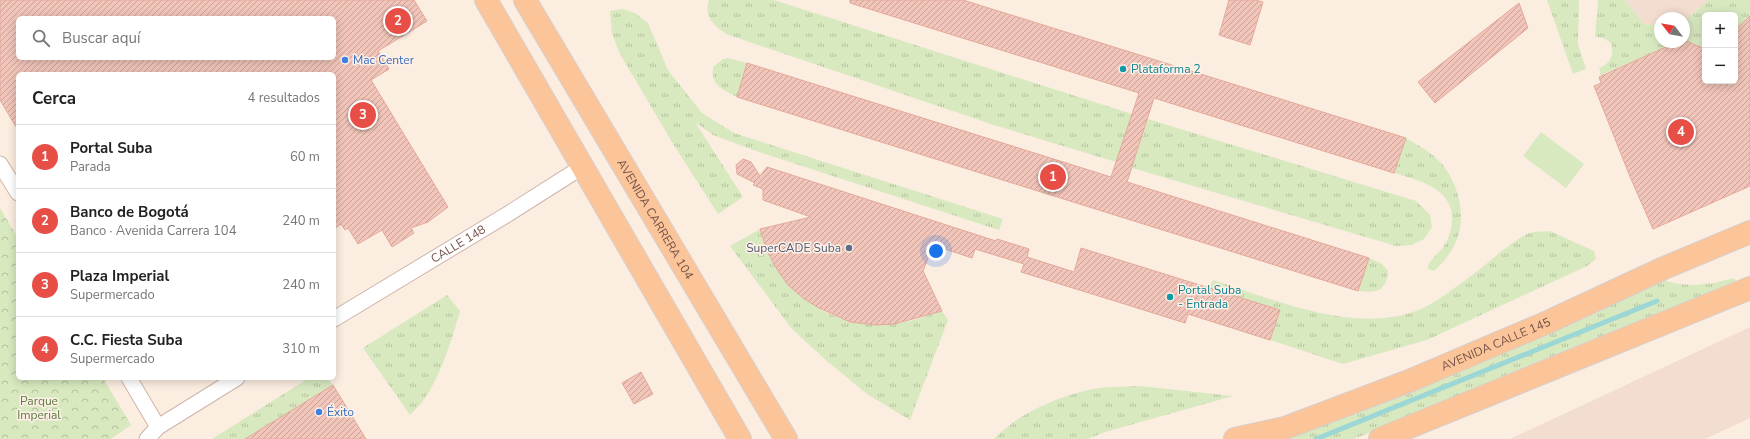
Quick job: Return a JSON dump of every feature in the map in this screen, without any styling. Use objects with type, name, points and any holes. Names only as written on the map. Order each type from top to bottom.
[{"type":"main road","points":[[486,0],[740,439]]},
{"type":"main road","name":"AVENIDA CARRERA 104","points":[[525,0],[786,439]]},
{"type":"main road","name":"AVENIDA CALLE 145","points":[[1235,439],[1285,428],[1409,381],[1541,324],[1664,268],[1750,232]]},
{"type":"main road","points":[[1380,439],[1750,288]]},
{"type":"main road","points":[[760,396],[801,439]]},
{"type":"street","points":[[0,164],[16,190]]},
{"type":"street","name":"CALLE 148","points":[[336,318],[508,214],[582,167]]},
{"type":"street","points":[[130,380],[158,427]]},
{"type":"street","points":[[147,439],[158,427],[234,380]]},
{"type":"shaded area","points":[[1625,0],[1708,0],[1690,16],[1690,12],[1654,12],[1654,25],[1644,24]]},
{"type":"shaded area","points":[[1750,327],[1750,418],[1705,439],[1510,439]]},
{"type":"green space","points":[[709,0],[774,0],[1132,114],[1116,162],[994,125],[726,34],[714,24],[709,16],[707,11]]},
{"type":"green space","points":[[1547,0],[1579,0],[1578,44],[1586,69],[1573,74]]},
{"type":"green space","points":[[1598,0],[1625,0],[1644,24],[1654,25],[1654,48],[1663,48],[1601,75],[1599,68],[1609,61],[1612,55],[1611,43],[1603,38],[1595,37]]},
{"type":"green space","points":[[1708,0],[1750,0],[1750,16],[1738,27],[1738,12],[1702,12],[1702,48],[1690,43],[1690,16]]},
{"type":"green space","points":[[623,9],[635,13],[648,23],[668,70],[702,113],[734,133],[1003,219],[999,230],[753,150],[713,135],[695,122],[743,197],[718,214],[675,147],[620,54],[612,34],[610,11]]},
{"type":"green space","points":[[728,58],[747,63],[737,97],[722,89],[714,79],[713,67],[723,59]]},
{"type":"green space","points":[[1148,119],[1416,201],[1430,215],[1432,227],[1424,239],[1412,245],[1396,246],[1132,168]]},
{"type":"green space","points":[[1541,132],[1584,164],[1566,188],[1523,156]]},
{"type":"green space","points":[[1406,138],[1428,151],[1439,161],[1451,177],[1458,197],[1461,219],[1457,239],[1453,248],[1434,271],[1428,269],[1429,265],[1447,241],[1452,221],[1450,207],[1440,192],[1432,187],[1423,182],[1394,173]]},
{"type":"green space","name":"Parque Imperial","points":[[0,208],[16,235],[16,380],[104,380],[131,425],[111,439],[0,439]]},
{"type":"green space","points":[[760,229],[769,256],[784,279],[792,288],[809,302],[839,318],[853,322],[885,324],[907,321],[942,311],[948,320],[910,420],[867,394],[828,362],[792,329],[730,246]]},
{"type":"green space","points":[[1550,231],[1594,251],[1596,259],[1587,266],[1427,340],[1343,364],[1270,340],[1280,310],[1209,288],[1213,280],[1290,305],[1345,317],[1372,319],[1398,316],[1423,308],[1435,301],[1471,276],[1523,236],[1531,232]]},
{"type":"green space","points":[[1369,258],[1382,264],[1388,271],[1387,278],[1383,287],[1379,290],[1370,292],[1358,291]]},
{"type":"green space","points":[[1734,278],[1738,284],[1354,439],[1282,439],[1592,315],[1663,280],[1678,284],[1695,285],[1714,283]]},
{"type":"green space","points":[[447,295],[460,311],[453,334],[435,381],[422,403],[410,415],[363,348]]},
{"type":"green space","points":[[306,380],[329,380],[333,385],[245,439],[212,439]]},
{"type":"green space","points":[[1140,386],[1233,396],[1105,432],[1088,439],[994,439],[1014,422],[1050,402],[1075,393],[1094,389]]},
{"type":"building","points":[[0,0],[414,0],[427,21],[378,51],[389,69],[371,80],[448,207],[428,222],[411,228],[414,233],[392,247],[382,230],[358,244],[348,228],[345,230],[341,224],[336,228],[336,72],[16,72],[16,127],[0,100]]},
{"type":"building","points":[[850,0],[963,0],[1406,138],[1394,173],[1154,98],[1127,182],[1369,258],[1358,291],[737,97],[747,63],[1111,177],[1139,93],[850,3]]},
{"type":"building","points":[[1229,0],[1255,0],[1263,2],[1250,45],[1219,35]]},
{"type":"building","points":[[1519,3],[1528,28],[1435,103],[1418,82]]},
{"type":"building","points":[[1750,16],[1750,186],[1653,229],[1631,179],[1594,86],[1601,83],[1599,77],[1664,48],[1690,48],[1690,43],[1702,48],[1702,84],[1738,84],[1738,27]]},
{"type":"building","name":"SuperCADE Suba","points":[[743,159],[751,162],[760,176],[767,167],[996,241],[997,239],[1029,249],[1027,257],[1074,272],[1081,248],[1280,310],[1270,340],[1188,314],[1185,323],[1021,272],[1024,264],[975,249],[972,258],[933,245],[923,271],[942,311],[894,324],[876,325],[850,322],[817,307],[803,298],[788,285],[778,271],[767,251],[760,229],[811,217],[763,200],[763,189],[753,185],[755,183],[737,174],[736,165]]},
{"type":"building","points":[[641,372],[653,394],[634,404],[622,383]]},
{"type":"building","name":"Éxito","points":[[333,385],[366,439],[245,439]]},
{"type":"waterway","points":[[1316,439],[1657,301]]},
{"type":"place","name":"Banco de Bogotá","points":[[398,21]]},
{"type":"place","name":"Mac Center","points":[[345,60]]},
{"type":"place","name":"Plataforma 2","points":[[1123,69]]},
{"type":"place","name":"Plaza Imperial","points":[[363,115]]},
{"type":"place","name":"C.C. Fiesta Suba","points":[[1681,132]]},
{"type":"place","name":"Portal Suba","points":[[1053,177]]},
{"type":"place","name":"SuperCADE Suba","points":[[849,248]]},
{"type":"place","name":"Portal Suba - Entrada","points":[[1170,297]]},
{"type":"place","name":"Éxito","points":[[319,412]]}]
